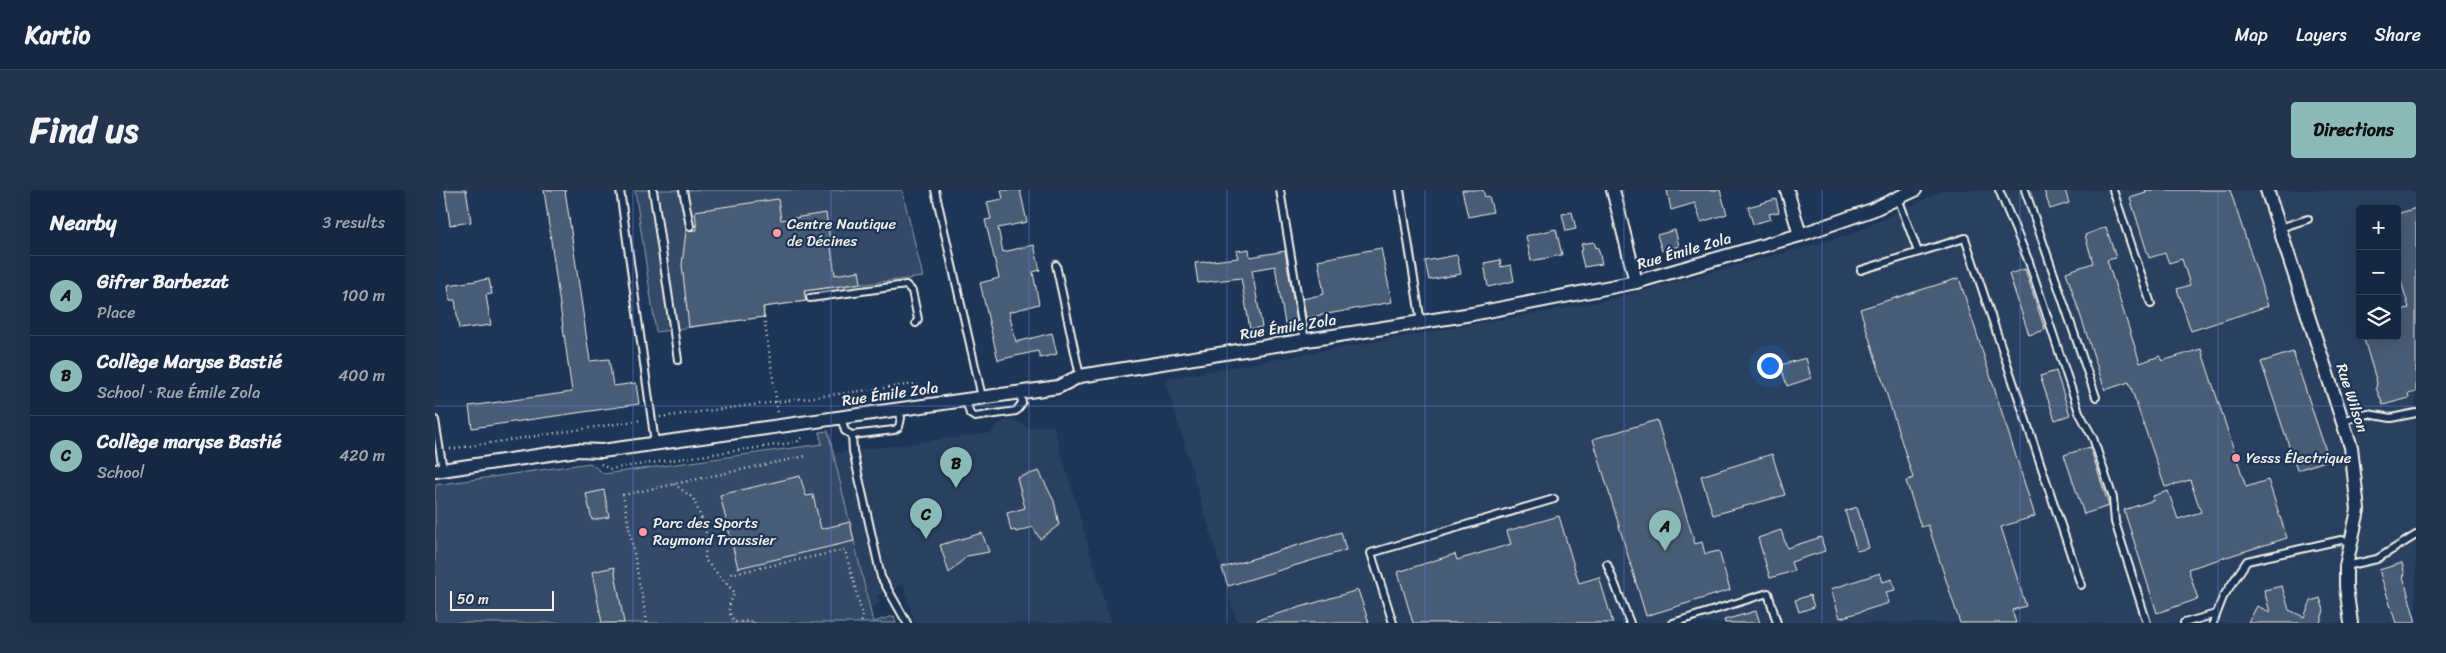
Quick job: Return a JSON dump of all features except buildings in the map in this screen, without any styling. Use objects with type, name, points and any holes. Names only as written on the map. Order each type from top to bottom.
[{"type":"street","points":[[1613,190],[1636,282]]},
{"type":"street","points":[[1787,190],[1800,234]]},
{"type":"street","name":"Rue Émile Zola","points":[[439,470],[577,450],[602,451],[1058,387],[1081,376],[1421,322],[1636,282],[1800,234],[1872,210],[1915,190]]},
{"type":"street","name":"Rue Wilson","points":[[2267,190],[2351,447],[2359,510],[2346,566],[2346,587],[2351,623]]},
{"type":"lane","points":[[620,190],[655,443]]},
{"type":"lane","points":[[653,190],[678,360]]},
{"type":"lane","points":[[683,190],[690,226]]},
{"type":"lane","points":[[935,190],[983,397]]},
{"type":"lane","points":[[1282,190],[1305,341]]},
{"type":"lane","points":[[1401,190],[1421,322]]},
{"type":"lane","points":[[1999,190],[2029,262],[2079,412],[2093,438],[2113,498],[2115,522],[2147,623]]},
{"type":"lane","points":[[2025,190],[2096,396]]},
{"type":"lane","points":[[2113,190],[2151,304]]},
{"type":"lane","points":[[1898,198],[1918,252]]},
{"type":"lane","points":[[2279,228],[2308,219]]},
{"type":"lane","points":[[1861,270],[1965,238],[2081,585]]},
{"type":"lane","points":[[1055,265],[1081,376]]},
{"type":"lane","points":[[810,298],[906,285],[912,291],[918,319],[916,323]]},
{"type":"lane","points":[[966,400],[970,414],[975,416],[1017,411],[1022,402],[1020,392]]},
{"type":"lane","points":[[841,417],[845,431],[852,435],[894,430],[899,427],[901,418],[899,409]]},
{"type":"lane","points":[[2343,421],[2368,414],[2391,418],[2416,413]]},
{"type":"lane","name":"Rue Émile Zola","points":[[435,420],[439,470]]},
{"type":"lane","points":[[852,435],[881,577],[907,623]]},
{"type":"lane","points":[[1393,623],[1371,553],[1554,499]]},
{"type":"lane","points":[[2346,566],[2377,559],[2416,535]]},
{"type":"lane","points":[[2213,623],[2223,597],[2247,562],[2341,540],[2352,542]]},
{"type":"lane","points":[[1607,564],[1630,623]]},
{"type":"lane","points":[[1673,623],[1768,594],[1777,623]]},
{"type":"lane","points":[[2184,623],[2216,614]]},
{"type":"path","points":[[764,316],[783,444]]},
{"type":"path","points":[[647,623],[623,495],[806,456]]},
{"type":"path","points":[[674,484],[693,498],[706,529],[705,560],[735,593],[728,605],[727,611],[735,622],[753,621],[754,623]]},
{"type":"path","points":[[725,582],[731,574],[845,550],[863,617],[861,623]]},
{"type":"shaded area","name":"Centre Nautique de Décines","points":[[635,190],[902,190],[923,277],[805,291],[806,301],[764,307],[764,317],[656,332]]},
{"type":"shaded area","points":[[1944,190],[2416,190],[2416,623],[1237,623],[1165,379],[1599,302],[1847,236]]},
{"type":"shaded area","points":[[1008,420],[1021,422],[1027,428],[1053,425],[1111,623],[915,623],[903,584],[877,596],[881,602],[870,609],[833,453],[991,433],[996,425]]},
{"type":"shaded area","name":"Parc des Sports Raymond Troussier","points":[[828,431],[873,622],[894,616],[896,623],[435,623],[435,485],[590,463],[604,474],[822,444],[819,432]]},
{"type":"place","name":"Centre Nautique de Décines","points":[[777,233]]},
{"type":"place","name":"Yesss Électrique","points":[[2236,458]]},
{"type":"place","name":"Collège Maryse Bastié","points":[[956,488]]},
{"type":"place","name":"Parc des Sports Raymond Troussier","points":[[643,532]]},
{"type":"place","name":"Collège maryse Bastié","points":[[926,539]]},
{"type":"place","name":"Gifrer Barbezat","points":[[1665,551]]}]
